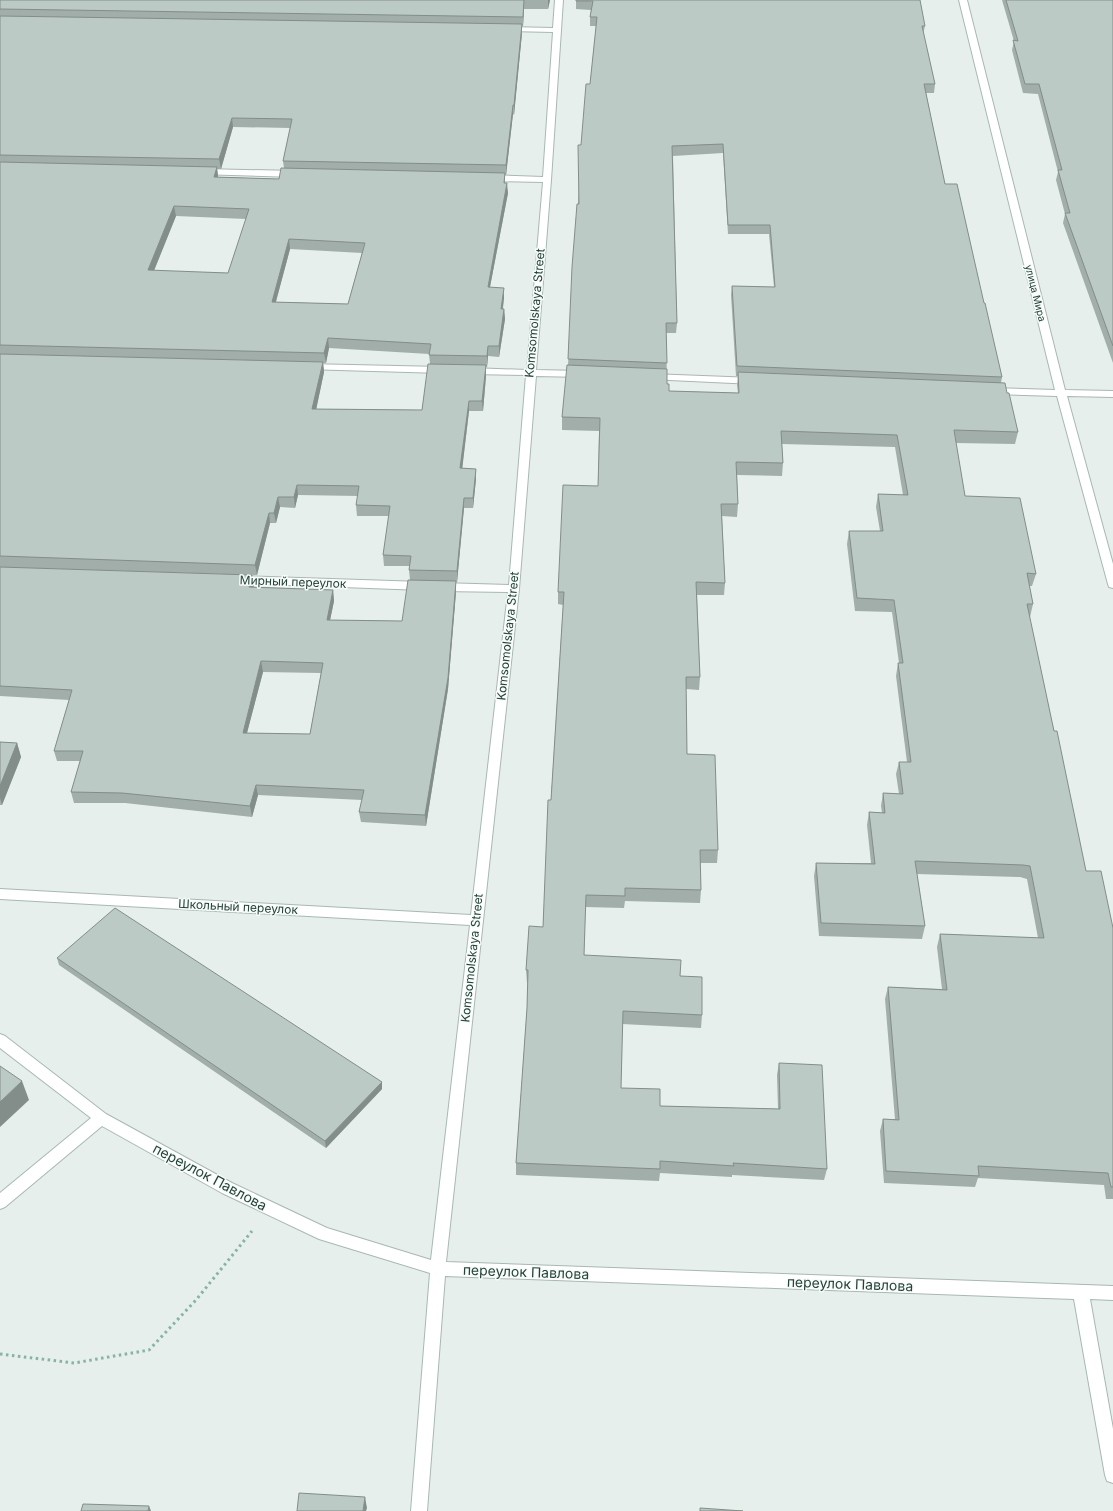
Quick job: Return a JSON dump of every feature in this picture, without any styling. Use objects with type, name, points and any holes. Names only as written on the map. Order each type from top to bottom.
[{"type":"street","name":"Komsomolskaya Street","points":[[419,1511],[438,1269],[514,589],[530,372],[547,180],[559,0]]},
{"type":"street","name":"улица Мира","points":[[963,0],[1061,393],[1113,584]]},
{"type":"street","points":[[493,29],[556,30]]},
{"type":"street","points":[[190,172],[301,174]]},
{"type":"street","points":[[483,178],[547,180]]},
{"type":"street","points":[[301,367],[594,374]]},
{"type":"street","points":[[641,376],[760,381]]},
{"type":"street","points":[[982,390],[1113,394]]},
{"type":"street","name":"Мирный переулок","points":[[229,580],[514,589]]},
{"type":"street","name":"Школьный переулок","points":[[0,894],[476,920]]},
{"type":"street","name":"переулок Павлова","points":[[0,1040],[101,1118],[227,1188],[324,1234],[438,1269],[1113,1293]]},
{"type":"street","points":[[0,1202],[101,1118]]},
{"type":"street","points":[[1081,1292],[1113,1475]]},
{"type":"path","points":[[0,1354],[74,1363],[149,1350],[196,1300],[270,1209]]},
{"type":"building","points":[[0,0],[524,0],[523,17],[0,9]]},
{"type":"building","points":[[576,0],[920,0],[925,26],[922,26],[935,84],[924,84],[945,184],[957,184],[1002,377],[737,366],[732,286],[775,287],[770,225],[728,225],[723,144],[672,146],[677,323],[666,323],[667,363],[568,359],[572,267],[577,204],[579,204],[578,145],[581,145],[586,84],[590,84],[597,17],[590,17],[593,1]]},
{"type":"building","points":[[1006,0],[1113,0],[1113,346],[1065,213],[1070,213],[1058,170],[1062,170],[1039,84],[1025,84],[1013,40],[1018,41]]},
{"type":"building","points":[[0,16],[522,24],[506,165],[283,161],[292,119],[232,118],[219,159],[0,155]]},
{"type":"building","points":[[0,162],[217,167],[214,177],[279,179],[281,168],[505,173],[504,183],[507,183],[488,287],[504,288],[501,309],[504,309],[499,346],[488,346],[487,356],[429,355],[431,344],[328,338],[324,353],[0,345]],"holes":[[[174,206],[249,209],[228,273],[148,270]],[[289,239],[365,243],[348,304],[272,302]]]},
{"type":"building","points":[[0,354],[323,362],[312,409],[422,410],[428,364],[486,365],[482,401],[469,401],[460,468],[476,469],[473,498],[464,498],[457,571],[409,570],[411,556],[383,555],[390,506],[356,505],[359,486],[297,485],[294,497],[278,497],[274,513],[269,513],[255,565],[0,556]]},
{"type":"building","points":[[567,365],[667,369],[667,384],[669,384],[669,391],[739,393],[738,372],[1005,383],[1007,393],[1009,393],[1018,432],[954,430],[965,496],[1020,498],[1036,574],[1027,573],[1033,604],[1027,604],[1054,731],[1057,731],[1086,871],[1101,871],[1113,928],[1113,1187],[1111,1187],[1108,1173],[978,1166],[979,1176],[886,1171],[883,1119],[899,1120],[888,987],[947,990],[940,934],[1044,938],[1030,866],[1023,865],[915,861],[925,926],[821,923],[816,863],[875,864],[869,812],[885,813],[883,793],[903,794],[899,762],[911,762],[898,663],[903,663],[894,600],[857,598],[849,531],[883,531],[878,494],[908,495],[897,435],[781,431],[783,463],[736,462],[738,504],[721,504],[725,583],[696,582],[700,677],[686,677],[687,754],[715,755],[718,850],[700,850],[701,890],[625,888],[625,896],[586,895],[584,955],[681,960],[680,976],[702,977],[702,1015],[623,1011],[621,1088],[660,1089],[660,1106],[780,1109],[779,1063],[822,1065],[827,1169],[733,1163],[734,1166],[660,1161],[660,1169],[516,1163],[527,1008],[528,970],[526,970],[529,926],[543,927],[548,800],[551,800],[564,592],[558,592],[563,485],[598,486],[600,418],[562,417]]},
{"type":"building","points":[[0,567],[252,575],[249,587],[333,590],[327,620],[402,621],[408,580],[456,581],[448,678],[425,815],[359,812],[364,790],[256,785],[250,806],[122,793],[71,792],[83,751],[54,751],[72,690],[0,686]],"holes":[[[261,661],[323,663],[310,734],[243,733]]]},
{"type":"building","points":[[0,742],[17,743],[0,786]]},
{"type":"building","points":[[115,908],[382,1082],[325,1141],[57,958]]},
{"type":"building","points":[[0,1066],[22,1081],[0,1102]]},
{"type":"building","points":[[299,1493],[365,1497],[363,1511],[297,1511]]},
{"type":"building","points":[[83,1504],[149,1506],[148,1511],[81,1511]]},
{"type":"building","points":[[700,1508],[743,1511],[700,1511]]}]
